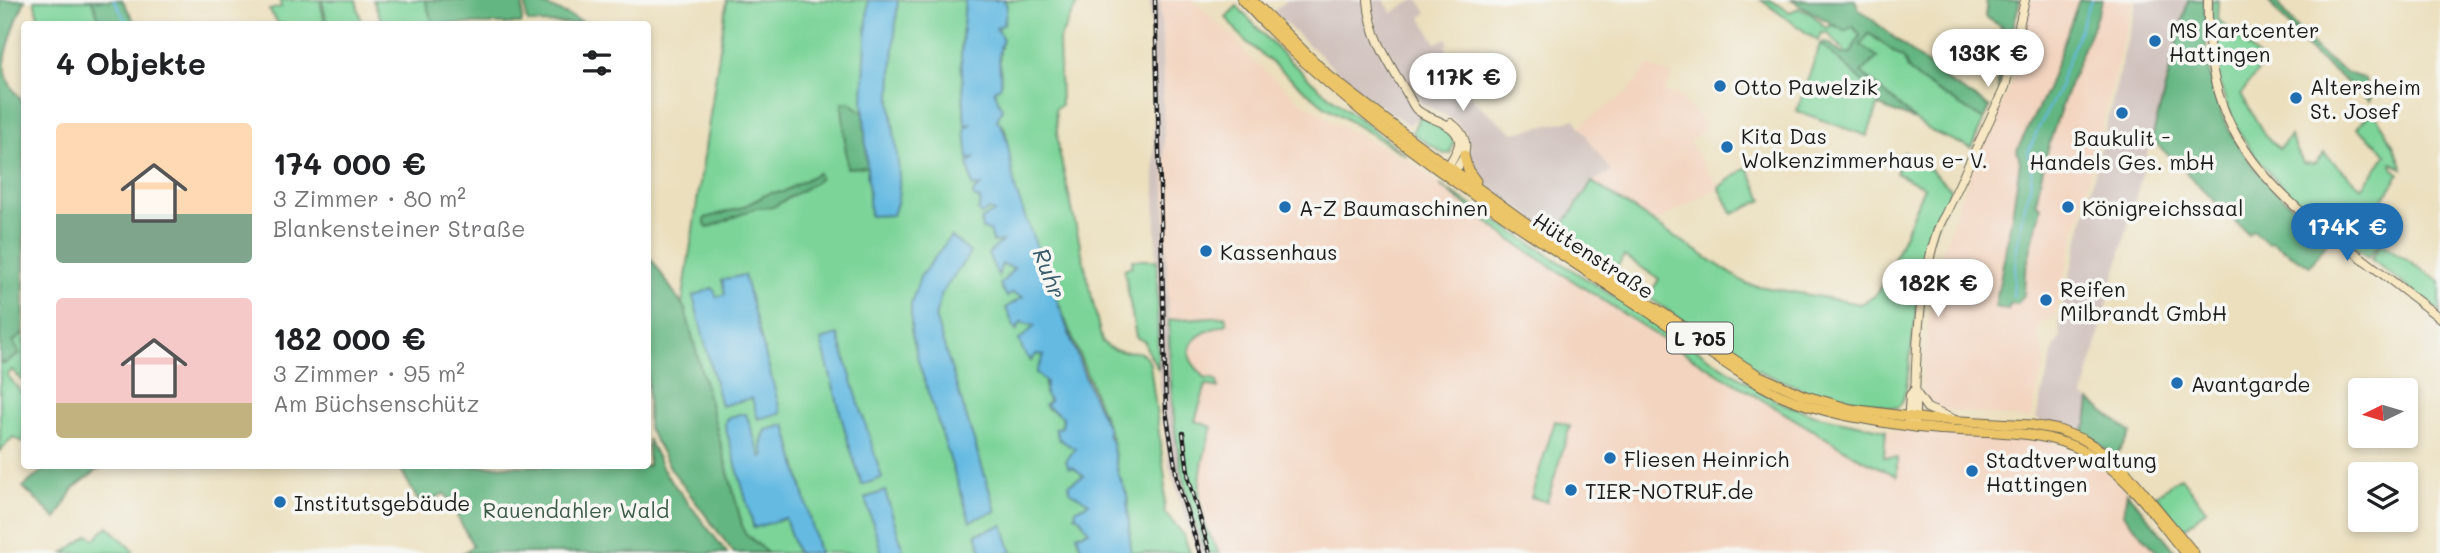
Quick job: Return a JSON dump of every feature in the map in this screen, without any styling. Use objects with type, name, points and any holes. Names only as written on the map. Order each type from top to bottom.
[{"type":"main road","name":"Hüttenstraße","points":[[1241,0],[1257,11],[1328,75],[1450,171],[1755,382],[1815,409],[1861,419],[2006,427]]},
{"type":"main road","name":"Hüttenstraße","points":[[1252,0],[1257,11]]},
{"type":"main road","name":"L 705","points":[[1464,155],[1472,176],[1498,201]]},
{"type":"main road","name":"Hüttenstraße","points":[[1450,171],[1758,375],[1821,402],[1912,422],[1953,419],[2084,440],[2110,456],[2139,485],[2194,553]]},
{"type":"main road","name":"Hüttenstraße","points":[[2046,432],[2080,448],[2108,466],[2130,486],[2185,553]]},
{"type":"street","points":[[1368,0],[1374,34],[1417,110],[1444,124],[1457,136],[1459,146],[1450,171]]},
{"type":"street","points":[[1912,422],[1910,396],[1915,389],[1919,337],[1923,331],[1931,268],[1943,219],[2005,87],[2025,0]]},
{"type":"street","points":[[2208,0],[2207,29],[2213,79],[2226,115],[2246,152],[2297,208],[2440,318]]},
{"type":"street","points":[[1412,101],[1460,129],[1465,140],[1464,155],[1450,171]]},
{"type":"street","points":[[1915,389],[1927,408],[1953,419]]},
{"type":"shaded area","points":[[1150,0],[1161,0],[1169,353],[1206,384],[1195,421],[1212,427],[1201,463],[1198,495],[1204,522],[1220,553],[1196,553],[1168,463],[1157,357]]},
{"type":"shaded area","points":[[1161,0],[1190,0],[1234,36],[1250,58],[1299,100],[1333,122],[1411,162],[1512,241],[1739,388],[1856,456],[1896,475],[1884,457],[1886,430],[2014,436],[2057,442],[2101,467],[2127,492],[2123,514],[2158,553],[1206,553],[1170,380]]},
{"type":"shaded area","points":[[1287,0],[1365,0],[1369,32],[1419,117],[1409,125],[1360,92],[1273,12]]},
{"type":"shaded area","points":[[1371,0],[1384,0],[1392,13],[1419,0],[1427,13],[1421,17],[1436,43],[1446,38],[1449,43],[1445,46],[1448,55],[1476,103],[1514,133],[1575,119],[1611,172],[1592,182],[1557,235],[1475,176],[1469,163],[1471,150],[1465,131],[1454,120],[1420,102],[1376,29]]},
{"type":"shaded area","points":[[2031,0],[2079,0],[2046,92],[2017,150],[2020,162],[1995,306],[2008,310],[2026,284],[2025,273],[2041,176],[2054,127],[2081,50],[2103,0],[2133,0],[2055,314],[2041,322],[2037,330],[2045,361],[2030,419],[1940,409],[1927,399],[1921,383],[1930,309],[1942,253],[1963,192],[2013,80]]},
{"type":"shaded area","points":[[2137,0],[2188,0],[2083,395],[2089,401],[2087,424],[2081,433],[2036,419],[2053,351],[2060,338],[2059,320]]},
{"type":"shaded area","points":[[1648,66],[1673,75],[1664,92],[1673,96],[1676,93],[1698,116],[1706,129],[1689,142],[1719,187],[1655,222],[1592,182],[1611,171],[1579,126],[1628,92]]},
{"type":"green space","points":[[0,0],[25,0],[5,60],[6,76],[21,100],[21,335],[13,342],[20,354],[3,364],[0,361]]},
{"type":"green space","points":[[34,0],[92,0],[100,21],[39,21]]},
{"type":"green space","points":[[92,0],[122,0],[134,21],[100,21]]},
{"type":"green space","points":[[280,0],[320,0],[324,21],[277,21],[269,10],[281,7]]},
{"type":"green space","points":[[322,0],[356,0],[361,21],[326,21]]},
{"type":"green space","points":[[373,0],[425,0],[432,21],[382,21]]},
{"type":"green space","points":[[425,0],[523,0],[522,21],[432,21]]},
{"type":"green space","points":[[526,0],[543,0],[542,4],[581,21],[528,21]]},
{"type":"green space","points":[[727,0],[965,0],[961,54],[965,125],[973,123],[983,185],[982,201],[989,210],[995,211],[990,231],[1004,241],[991,259],[998,275],[1002,264],[1014,268],[1012,293],[1025,296],[1006,308],[1016,330],[1021,322],[1035,326],[1031,360],[1037,354],[1044,354],[1045,395],[1051,401],[1047,408],[1063,417],[1062,427],[1056,428],[1059,439],[1076,449],[1073,467],[1084,476],[1090,503],[1079,517],[1090,532],[1078,539],[1083,553],[1012,553],[1003,526],[976,534],[982,553],[904,553],[885,492],[866,498],[882,553],[819,553],[786,425],[766,430],[762,442],[764,455],[761,458],[746,415],[753,527],[786,518],[797,553],[767,553],[743,532],[682,304]]},
{"type":"green space","points":[[1004,0],[1079,0],[1059,40],[1061,105],[1055,109],[1059,151],[1102,342],[1119,351],[1139,352],[1150,364],[1165,478],[1164,512],[1183,534],[1190,553],[1131,553],[1127,495],[1118,473],[1111,435],[1026,221],[1010,174],[1006,133],[997,120],[1002,109],[994,90],[1000,86],[1000,52],[1003,39],[996,28],[1007,6]]},
{"type":"green space","points":[[1761,0],[1770,0],[1790,12],[1799,8],[1813,15],[1826,28],[1833,25],[1845,31],[1852,26],[1860,35],[1851,53],[1846,54],[1828,33],[1821,33],[1818,41]]},
{"type":"green space","points":[[1791,0],[1855,0],[1859,9],[1950,83],[1990,107],[1984,120],[1920,80],[1908,69],[1904,59],[1869,33],[1861,45],[1878,57],[1861,72],[1915,120],[1879,106],[1880,97],[1821,44],[1829,43],[1842,54],[1851,53],[1860,35],[1853,26],[1845,31]]},
{"type":"green space","points":[[1987,0],[2020,0],[1998,90],[1997,52],[2002,27],[1985,17]]},
{"type":"green space","points":[[2079,0],[2103,0],[2047,151],[2036,203],[2041,207],[2025,273],[2024,295],[2017,304],[2010,303],[2008,310],[1995,307],[2020,162],[2017,150],[2046,92]]},
{"type":"green space","points":[[2188,0],[2205,0],[2211,81],[2218,106],[2229,129],[2242,150],[2273,188],[2330,238],[2310,266],[2271,242],[2269,244],[2253,231],[2249,235],[2152,139]]},
{"type":"green space","points":[[2212,0],[2218,0],[2217,19],[2264,63],[2241,94],[2264,134],[2279,149],[2290,136],[2303,163],[2315,164],[2324,153],[2362,188],[2386,155],[2357,128],[2372,111],[2386,131],[2403,168],[2392,163],[2393,168],[2400,174],[2362,229],[2380,242],[2368,257],[2302,205],[2274,179],[2251,151],[2233,120],[2220,85],[2213,46]]},
{"type":"green space","points":[[2267,0],[2276,0],[2298,29],[2324,56],[2345,71],[2364,79],[2372,95],[2369,101],[2312,53]]},
{"type":"green space","points":[[1237,6],[1274,46],[1318,87],[1407,156],[1323,105],[1243,39],[1226,17]]},
{"type":"green space","points":[[1868,33],[1904,59],[1908,69],[1920,80],[1984,120],[1971,148],[1933,132],[1915,120],[1861,72],[1877,57],[1861,45]]},
{"type":"green space","points":[[1820,44],[1829,49],[1881,97],[1867,136],[1797,111]]},
{"type":"green space","points":[[850,102],[864,113],[867,167],[847,168],[842,103]]},
{"type":"green space","points":[[1420,116],[1449,133],[1454,142],[1450,153],[1444,154],[1412,133]]},
{"type":"green space","points":[[1904,152],[1931,170],[1951,189],[1927,249],[1906,389],[1898,407],[1851,399],[1839,402],[1752,368],[1648,297],[1659,279],[1624,256],[1613,273],[1557,235],[1592,182],[1747,284],[1860,304],[1875,296],[1889,272],[1924,187],[1896,173]]},
{"type":"green space","points":[[1747,167],[1763,200],[1733,214],[1719,187]]},
{"type":"green space","points":[[818,173],[820,178],[814,183],[773,207],[756,208],[708,228],[705,224],[705,218],[741,208],[769,193],[783,192]]},
{"type":"green space","points":[[1440,185],[1775,400],[1814,415],[1886,430],[1884,457],[1897,458],[1897,476],[1856,456],[1676,348],[1512,241]]},
{"type":"green space","points":[[2381,243],[2440,282],[2440,312],[2371,259]]},
{"type":"green space","points":[[651,258],[685,309],[744,532],[767,553],[734,553],[671,469],[651,433]]},
{"type":"green space","points":[[1132,260],[1157,260],[1158,369],[1145,342],[1136,337],[1124,269],[1132,266]]},
{"type":"green space","points":[[1225,316],[1227,324],[1194,340],[1189,352],[1196,368],[1206,379],[1217,381],[1218,388],[1206,385],[1195,421],[1212,427],[1203,460],[1199,491],[1204,522],[1220,553],[1206,553],[1187,496],[1176,438],[1169,320]]},
{"type":"green space","points":[[21,335],[21,379],[12,370],[7,375],[21,392],[21,441],[13,437],[0,451],[0,361],[4,364],[19,353],[13,342]]},
{"type":"green space","points":[[2090,401],[2131,433],[2116,456],[2081,433],[2087,424]]},
{"type":"green space","points":[[1555,421],[1570,426],[1547,502],[1531,497]]},
{"type":"green space","name":"Rauendahler Wald","points":[[651,445],[665,473],[727,553],[463,553],[473,546],[445,493],[421,506],[401,469],[651,469]]},
{"type":"green space","points":[[44,469],[99,469],[75,487],[56,519],[23,487]]},
{"type":"green space","points":[[2181,477],[2206,510],[2183,530],[2156,495]]},
{"type":"green space","points":[[2127,492],[2177,553],[2158,553],[2123,514]]},
{"type":"green space","points":[[108,526],[134,551],[64,553],[89,535],[95,539]]},
{"type":"water","points":[[868,0],[898,0],[891,110],[899,190],[892,215],[870,216],[863,99]]},
{"type":"water","points":[[965,0],[1004,0],[1007,6],[1004,24],[996,28],[1003,39],[999,58],[1000,87],[994,90],[1002,109],[997,120],[1005,133],[1020,204],[1086,379],[1109,430],[1107,435],[1111,439],[1118,473],[1127,495],[1131,553],[1083,553],[1077,535],[1089,531],[1075,515],[1076,509],[1089,503],[1070,491],[1069,484],[1084,476],[1073,467],[1069,468],[1066,461],[1075,449],[1059,439],[1055,428],[1062,427],[1063,417],[1045,405],[1050,401],[1045,395],[1046,382],[1036,373],[1044,355],[1037,354],[1031,360],[1024,353],[1019,340],[1035,326],[1021,322],[1016,331],[1006,308],[1023,297],[1012,293],[1007,297],[1000,285],[1014,268],[1002,264],[998,276],[988,254],[1002,241],[993,242],[990,231],[982,229],[981,220],[994,212],[989,210],[981,215],[978,210],[981,201],[973,196],[973,192],[981,186],[973,187],[968,163],[976,157],[968,159],[965,129],[971,124],[965,125],[961,54]]},
{"type":"water","points":[[951,236],[970,253],[942,293],[935,317],[996,511],[970,521],[919,364],[911,330],[911,304],[920,277]]},
{"type":"water","points":[[744,275],[781,413],[758,419],[752,398],[721,406],[693,296],[713,288],[717,297],[725,294],[722,280]]},
{"type":"water","points":[[838,335],[882,478],[862,485],[821,340]]},
{"type":"water","points":[[746,414],[761,457],[764,455],[762,442],[766,430],[786,425],[819,553],[797,553],[785,518],[754,528],[725,426],[726,419]]},
{"type":"water","points":[[885,491],[904,553],[882,553],[865,498]]},
{"type":"water","points":[[1003,525],[1012,553],[982,553],[976,534]]},
{"type":"waterway","points":[[114,0],[126,21]]},
{"type":"waterway","points":[[2013,297],[2016,253],[2032,170],[2028,152],[2061,85],[2091,0]]},
{"type":"railway","points":[[1155,0],[1166,411],[1178,484],[1200,553]]},
{"type":"railway","points":[[1183,433],[1189,480],[1210,553]]},
{"type":"place","name":"MS Kartcenter Hattingen","points":[[2155,41]]},
{"type":"place","name":"Otto Pawelzik","points":[[1720,86]]},
{"type":"place","name":"Altersheim St. Josef","points":[[2296,98]]},
{"type":"place","name":"Baukulit - Handels Ges. mbH","points":[[2122,113]]},
{"type":"place","name":"Kita Das Wolkenzimmerhaus e- V.","points":[[1727,147]]},
{"type":"place","name":"A-Z Baumaschinen","points":[[1285,207]]},
{"type":"place","name":"Königreichssaal","points":[[2068,207]]},
{"type":"place","name":"Kassenhaus","points":[[1206,251]]},
{"type":"place","name":"Reifen Milbrandt GmbH","points":[[2046,300]]},
{"type":"place","name":"Avantgarde","points":[[2177,383]]},
{"type":"place","name":"Fliesen Heinrich","points":[[1610,458]]},
{"type":"place","name":"Stadtverwaltung Hattingen","points":[[1972,471]]},
{"type":"place","name":"TIER-NOTRUF.de","points":[[1571,490]]},
{"type":"place","name":"Institutsgebäude","points":[[280,502]]},
{"type":"water label","name":"Ruhr","points":[[1050,273]]}]
